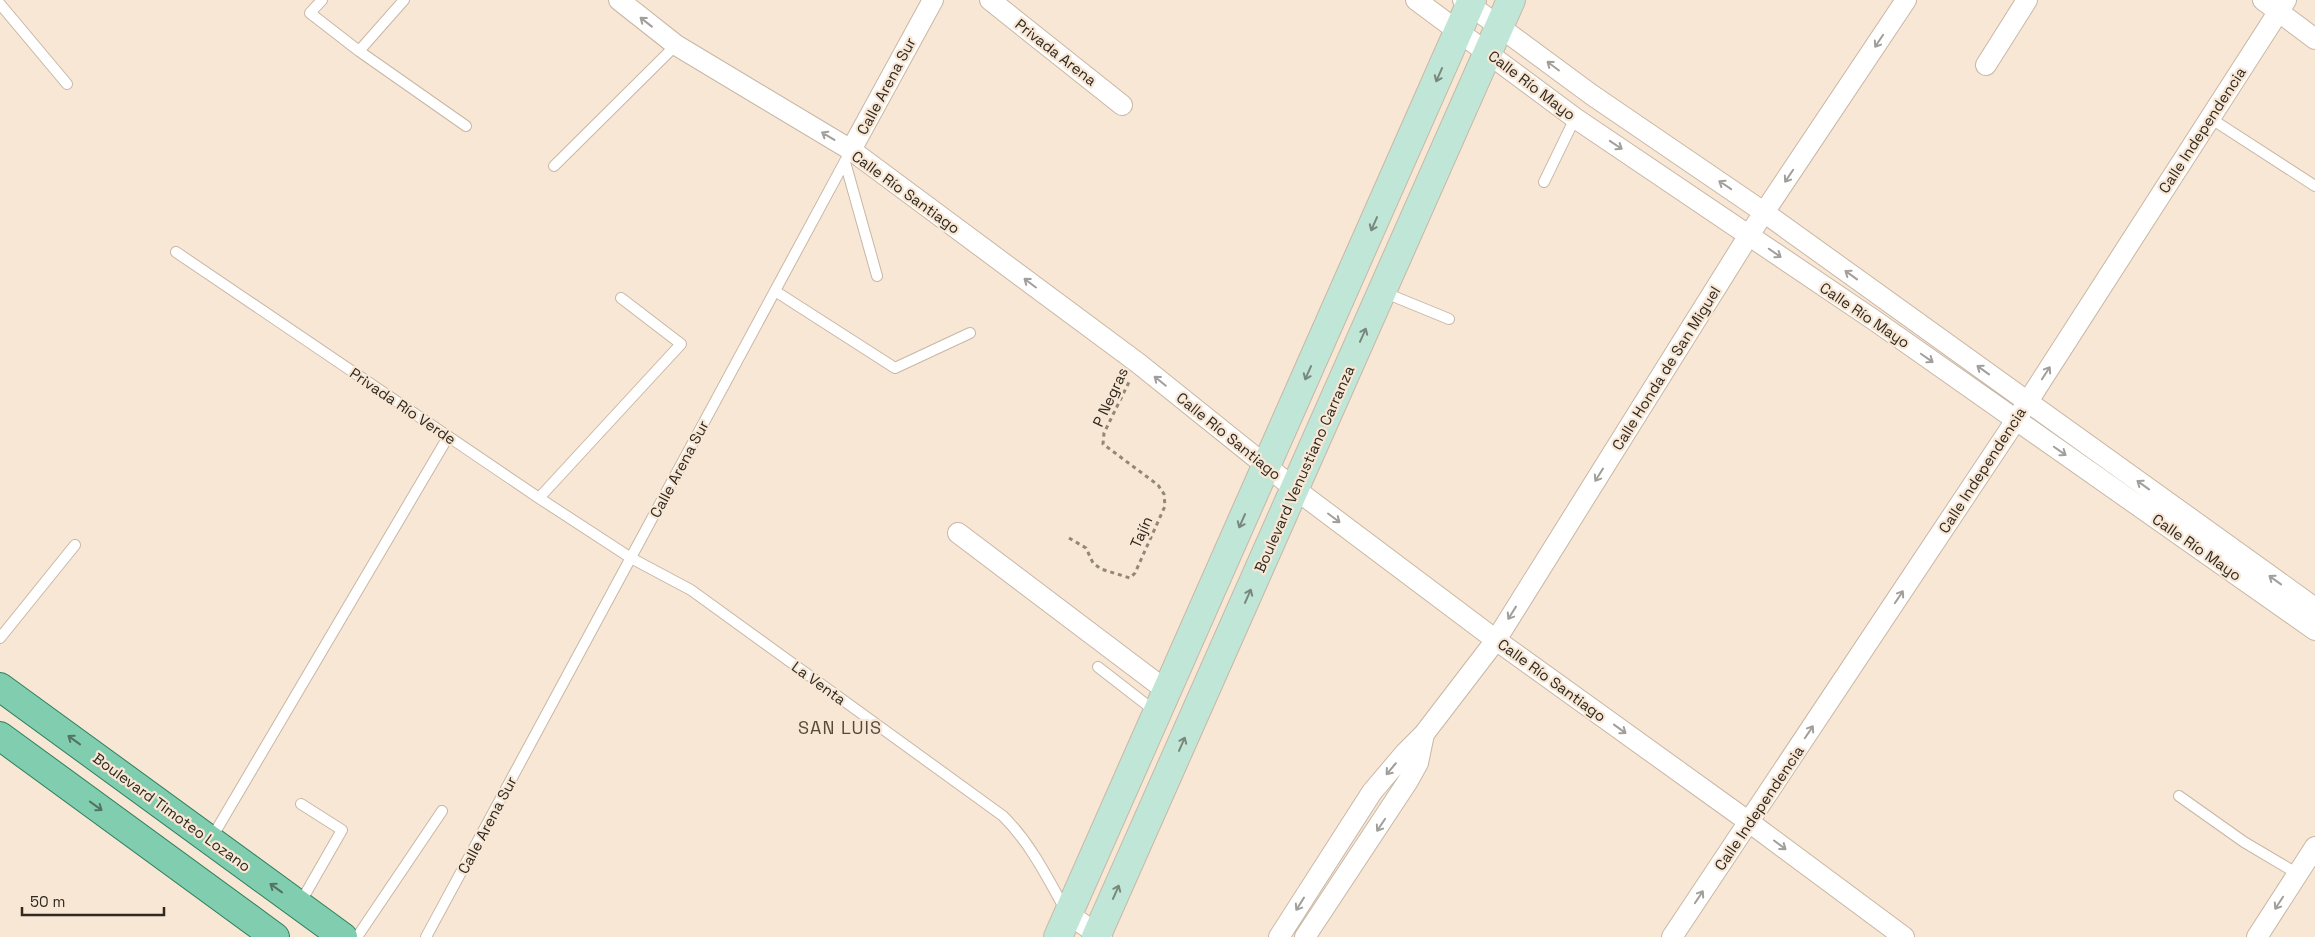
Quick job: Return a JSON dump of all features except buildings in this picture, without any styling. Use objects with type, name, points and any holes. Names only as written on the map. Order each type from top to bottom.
[{"type":"main road","name":"Boulevard Venustiano Carranza","points":[[1098,936],[1511,0]]},
{"type":"main road","points":[[1063,926],[1459,31],[1468,2]]},
{"type":"main road","name":"Boulevard Timoteo Lozano","points":[[0,686],[344,937]]},
{"type":"main road","points":[[0,736],[275,937]]},
{"type":"street","name":"Calle Río Santiago","points":[[619,0],[676,45],[848,156],[1138,363],[1295,489],[1496,640],[1749,822],[1904,937]]},
{"type":"street","name":"Calle Arena Sur","points":[[848,156],[932,0]]},
{"type":"street","name":"Privada Arena","points":[[990,0],[1122,105]]},
{"type":"street","name":"Calle Río Mayo","points":[[1416,0],[1576,118],[1749,235],[2315,630]]},
{"type":"street","name":"Calle Honda de San Miguel","points":[[1279,937],[1372,792],[1404,753],[1424,734],[1496,640],[1749,235],[1906,0]]},
{"type":"street","points":[[1986,65],[2027,0]]},
{"type":"street","name":"Calle Río Mayo","points":[[1468,2],[1592,95],[1765,213],[2315,608]]},
{"type":"street","points":[[2276,4],[2315,39]]},
{"type":"street","name":"Calle Independencia","points":[[1672,937],[2016,420],[2210,118],[2276,4]]},
{"type":"street","points":[[1576,118],[1592,95]]},
{"type":"street","points":[[958,533],[1162,702]]},
{"type":"street","name":"Calle Honda de San Miguel","points":[[1305,937],[1408,781],[1418,763],[1424,734]]},
{"type":"street","points":[[2257,937],[2309,861]]},
{"type":"street","points":[[1063,926],[1098,936]]},
{"type":"lane","points":[[322,0],[310,13],[359,51],[466,126]]},
{"type":"lane","points":[[359,51],[404,0]]},
{"type":"lane","points":[[0,4],[67,84]]},
{"type":"lane","points":[[554,166],[676,45]]},
{"type":"lane","points":[[1544,182],[1576,118]]},
{"type":"lane","points":[[2210,118],[2315,186]]},
{"type":"lane","points":[[848,156],[877,276]]},
{"type":"lane","name":"Calle Arena Sur","points":[[426,937],[848,156]]},
{"type":"lane","name":"Privada Río Verde","points":[[176,252],[448,437],[631,558]]},
{"type":"lane","points":[[775,291],[895,368],[970,333]]},
{"type":"lane","points":[[1382,292],[1449,319]]},
{"type":"lane","points":[[539,498],[681,344],[621,298]]},
{"type":"lane","points":[[210,840],[448,437]]},
{"type":"lane","points":[[0,638],[75,545]]},
{"type":"lane","name":"La Venta","points":[[631,558],[691,590],[1003,816],[1019,832],[1031,849],[1063,926]]},
{"type":"lane","points":[[1098,667],[1162,702]]},
{"type":"lane","points":[[2179,796],[2244,842],[2309,861]]},
{"type":"lane","points":[[299,905],[342,830],[301,804]]},
{"type":"lane","points":[[357,937],[442,811]]},
{"type":"path","name":"P Negras","points":[[1138,363],[1103,440],[1106,447],[1158,485],[1164,494]]},
{"type":"path","name":"Tajín","points":[[1069,538],[1086,548],[1094,563],[1102,569],[1124,577],[1132,577],[1165,506],[1164,494]]},
{"type":"district","name":"SAN LUIS","points":[[840,727]]}]
